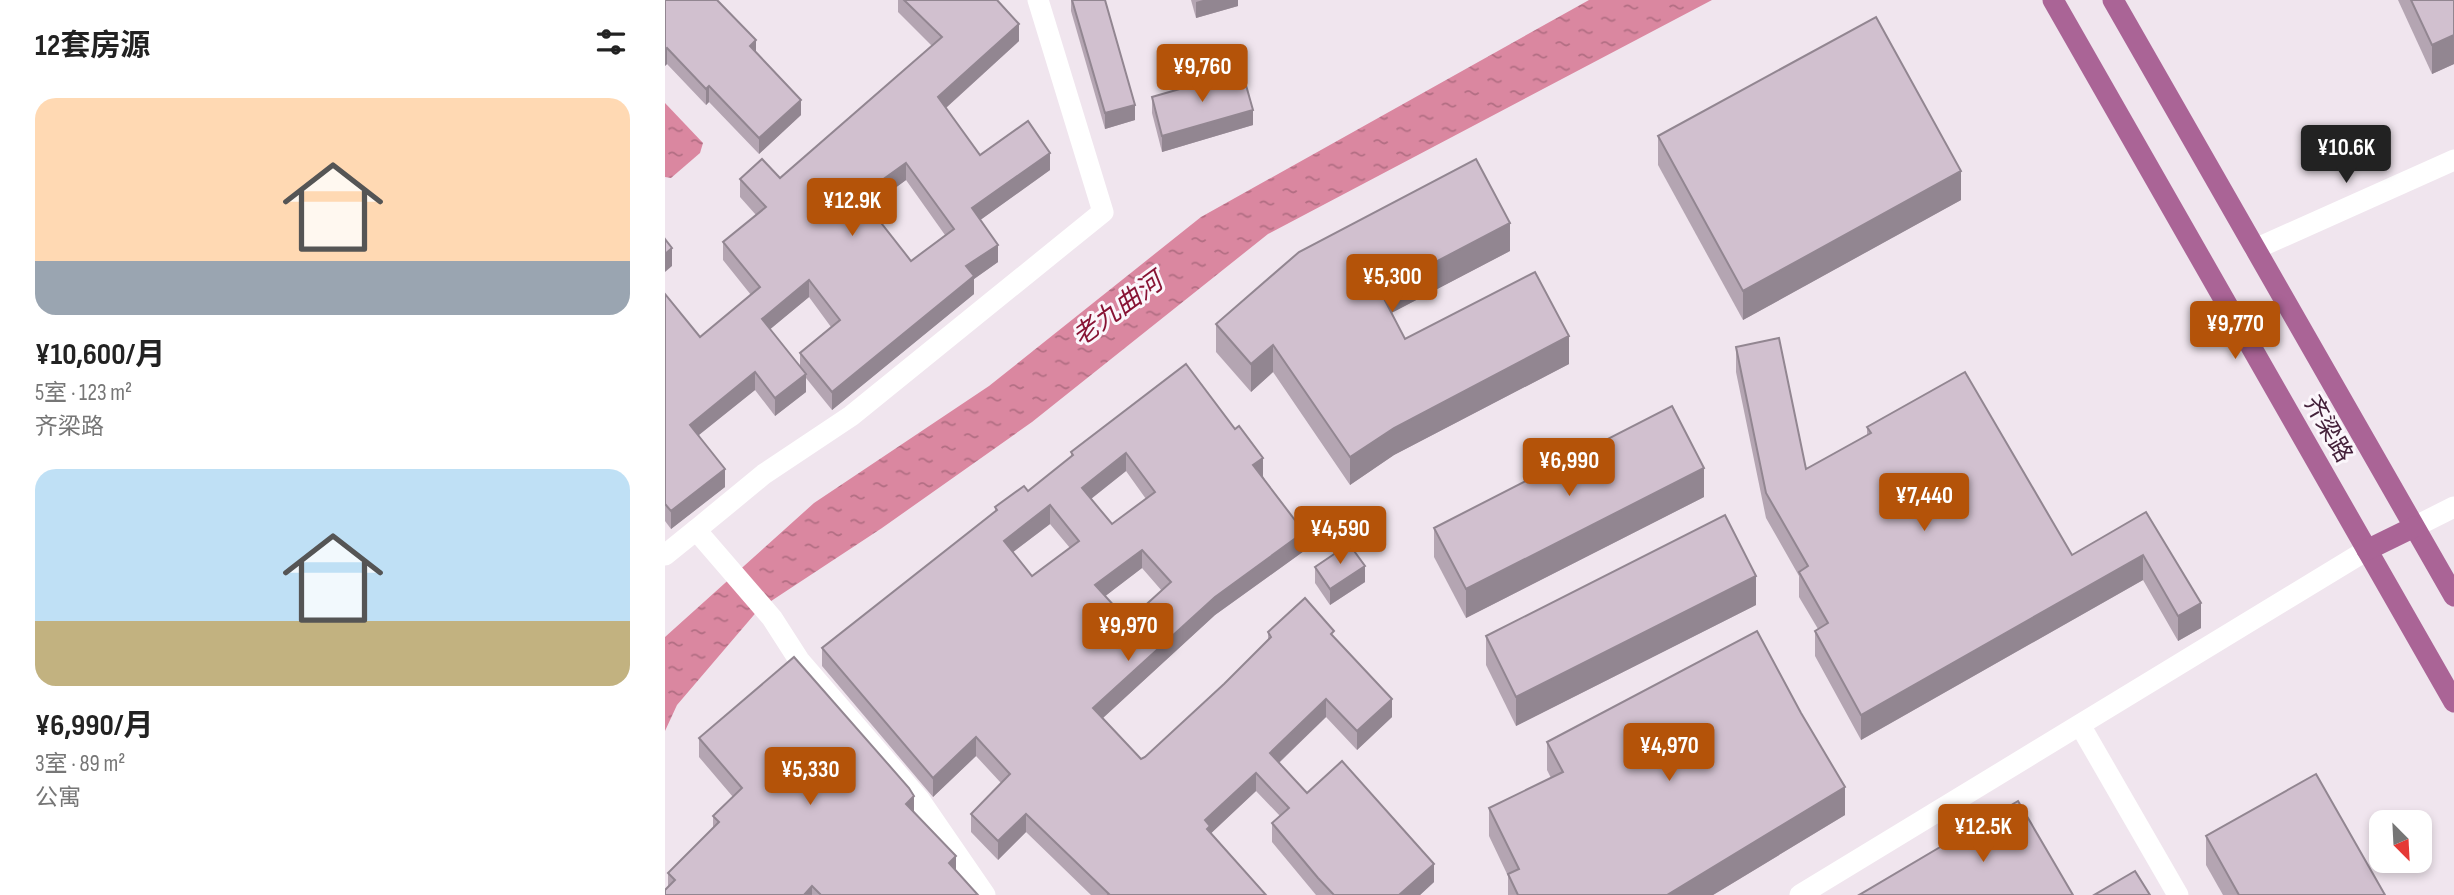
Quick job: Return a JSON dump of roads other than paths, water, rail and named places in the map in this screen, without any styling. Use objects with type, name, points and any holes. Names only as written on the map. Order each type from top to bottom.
[{"type":"main road","name":"齐梁路","points":[[2053,0],[2454,702]]},
{"type":"main road","name":"齐梁路","points":[[2113,0],[2454,596]]},
{"type":"main road","points":[[2367,550],[2414,527]]},
{"type":"street","points":[[665,555],[702,538],[764,474],[851,416],[1103,212],[1038,0]]},
{"type":"street","points":[[2255,248],[2454,160]]},
{"type":"street","points":[[2414,527],[2454,507]]},
{"type":"street","points":[[702,538],[772,618],[799,660],[919,799],[985,895]]},
{"type":"street","points":[[1800,895],[2367,550]]},
{"type":"street","points":[[2080,725],[2178,895]]},
{"type":"water","name":"老九曲河","points":[[1589,0],[1712,0],[1268,234],[1032,422],[882,528],[759,609],[677,705],[665,731],[665,637],[814,503],[989,386],[1201,217]]},
{"type":"water","points":[[665,103],[703,143],[700,153],[671,178],[665,177]]}]
